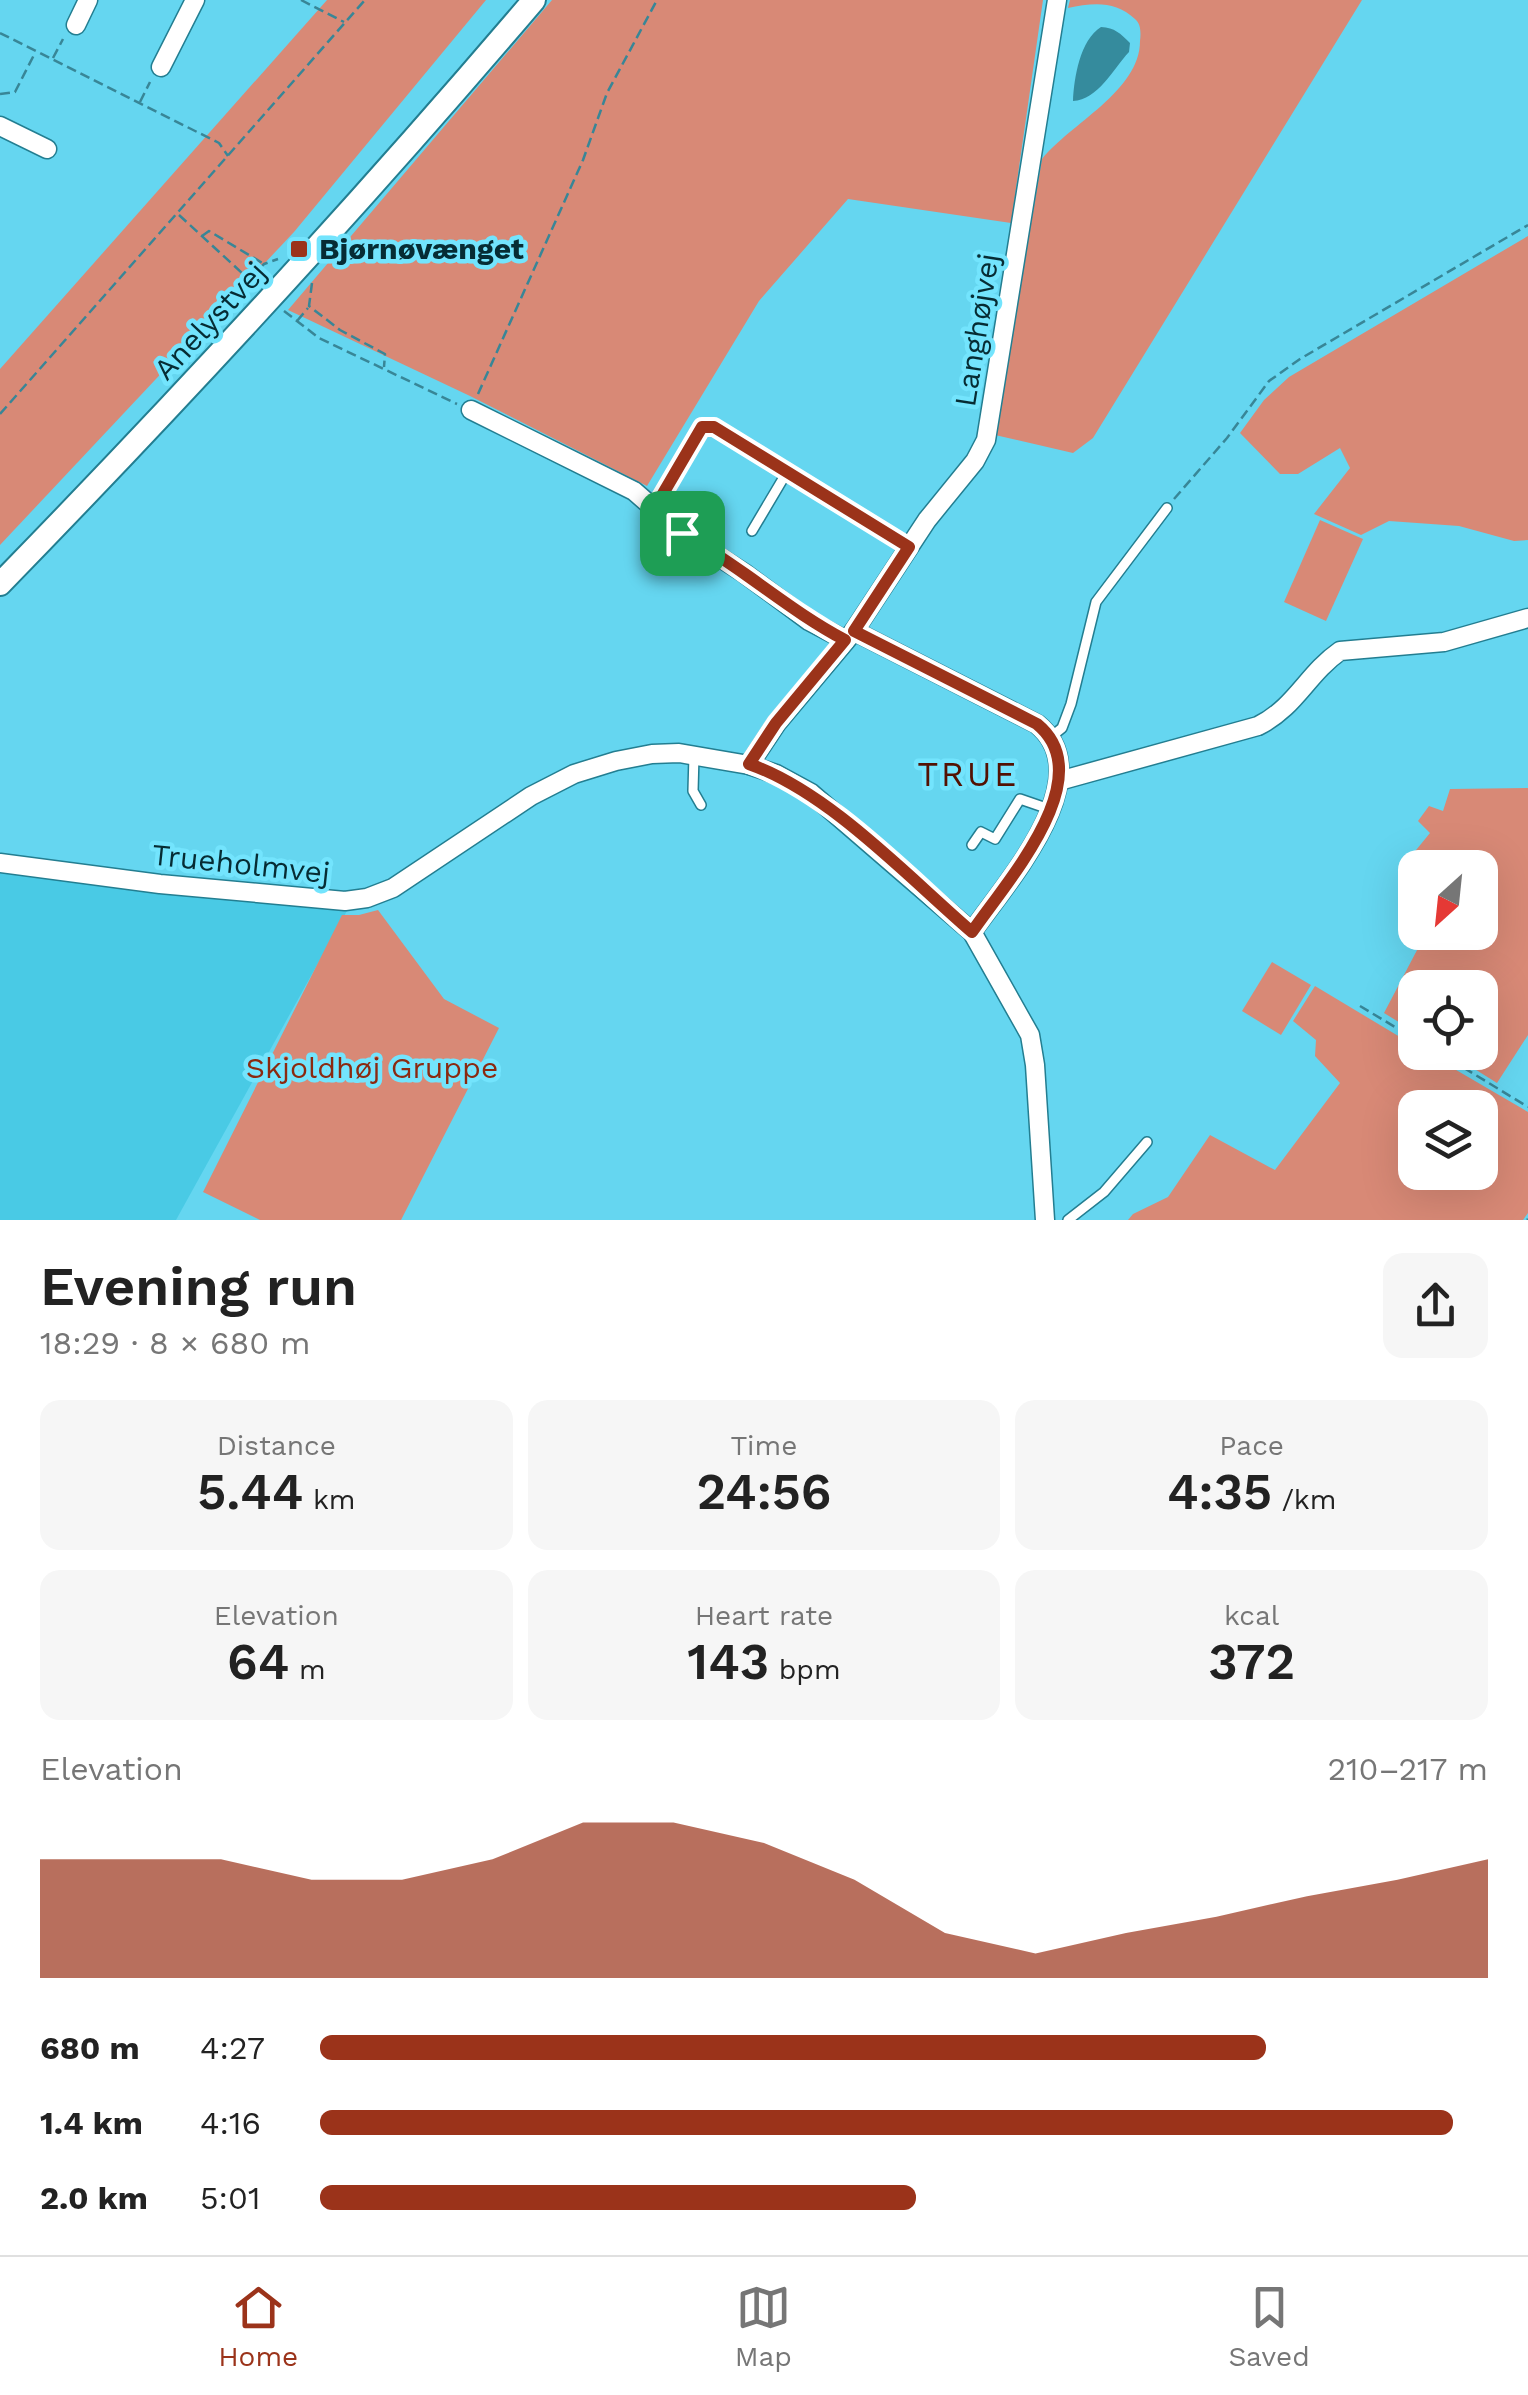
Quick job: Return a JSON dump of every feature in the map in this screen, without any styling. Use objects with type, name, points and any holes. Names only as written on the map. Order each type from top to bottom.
[{"type":"street","points":[[76,25],[88,0]]},
{"type":"street","points":[[162,67],[196,0]]},
{"type":"street","name":"Anelystvej","points":[[0,584],[299,268],[534,0]]},
{"type":"street","name":"Langhøjvej","points":[[749,764],[776,723],[850,636],[986,440],[1057,0]]},
{"type":"street","points":[[0,126],[47,149]]},
{"type":"street","points":[[471,410],[634,492],[682,533],[808,621],[850,636],[1037,724],[1052,736],[1058,752],[1059,780],[1051,810],[972,932]]},
{"type":"street","points":[[1059,780],[1258,726],[1293,703],[1340,650],[1444,642],[1528,618]]},
{"type":"street","name":"Trueholmvej","points":[[0,863],[331,902],[367,898],[392,888],[494,819],[574,774],[652,754],[686,754],[749,764],[811,792],[972,932],[1030,1035],[1045,1220]]},
{"type":"lane","points":[[654,509],[702,427],[714,427],[909,547]]},
{"type":"lane","points":[[752,530],[786,472]]},
{"type":"lane","points":[[1052,736],[1062,728],[1071,704],[1096,602],[1167,508]]},
{"type":"lane","points":[[686,754],[693,792],[701,806]]},
{"type":"lane","points":[[972,845],[982,832],[994,839],[1020,799],[1051,810]]},
{"type":"lane","points":[[1068,1220],[1104,1192],[1147,1142]]},
{"type":"path","points":[[300,0],[346,22]]},
{"type":"path","points":[[0,414],[365,0]]},
{"type":"path","points":[[283,310],[319,338],[471,410],[582,160],[606,93],[658,0]]},
{"type":"path","points":[[52,60],[70,24],[76,25]]},
{"type":"path","points":[[0,33],[219,143],[228,157]]},
{"type":"path","points":[[0,94],[15,92],[36,51]]},
{"type":"path","points":[[140,103],[159,66],[162,67]]},
{"type":"path","points":[[178,214],[259,288]]},
{"type":"path","points":[[1167,508],[1227,438],[1269,380],[1528,225]]},
{"type":"path","points":[[202,236],[209,231],[222,236],[264,264]]},
{"type":"path","points":[[250,279],[259,268]]},
{"type":"path","points":[[296,322],[310,306],[313,284],[299,268]]},
{"type":"path","points":[[310,306],[340,330],[385,354],[384,369]]},
{"type":"path","points":[[1360,1006],[1398,1029]]},
{"type":"path","points":[[1468,1070],[1528,1106]]},
{"type":"shaded area","points":[[1101,27],[1123,36],[1130,43],[1129,52],[1097,90],[1073,101],[1083,50]]},
{"type":"shaded area","points":[[0,872],[348,909],[176,1220],[0,1220]]},
{"type":"green space","points":[[327,0],[486,0],[294,232],[0,545],[0,369]]},
{"type":"green space","points":[[552,0],[1043,0],[1011,223],[848,199],[759,301],[647,486],[288,310]]},
{"type":"green space","points":[[1070,0],[1362,0],[1093,438],[1073,453],[995,435],[1042,159],[1102,106],[1129,76],[1137,59],[1140,32],[1135,19],[1111,6],[1068,8]]},
{"type":"green space","points":[[1528,236],[1528,540],[1514,541],[1459,526],[1389,521],[1361,535],[1314,514],[1350,468],[1340,448],[1298,474],[1280,474],[1240,433],[1264,400],[1289,377]]},
{"type":"green space","points":[[1320,520],[1363,539],[1326,621],[1284,602]]},
{"type":"green space","points":[[1528,788],[1528,1035],[1497,1083],[1476,1070],[1498,1070],[1498,970],[1407,970],[1417,950],[1498,950],[1498,850],[1416,850],[1430,833],[1418,821],[1429,806],[1443,811],[1450,789]]},
{"type":"green space","name":"Skjoldhøj Gruppe","points":[[378,910],[444,999],[499,1028],[401,1220],[260,1220],[203,1192],[342,915]]},
{"type":"green space","points":[[1272,962],[1311,985],[1281,1035],[1242,1011]]},
{"type":"green space","points":[[1315,986],[1398,1036],[1398,1070],[1456,1070],[1490,1090],[1398,1090],[1398,1190],[1498,1190],[1498,1094],[1528,1112],[1528,1213],[1523,1220],[1128,1220],[1168,1197],[1210,1135],[1275,1170],[1340,1083],[1315,1056],[1316,1040],[1293,1021]]},
{"type":"green space","points":[[1398,986],[1398,1022],[1384,1013]]},
{"type":"place","name":"Bjørnøvænget","points":[[299,249]]},
{"type":"district","name":"TRUE","points":[[968,774]]},
{"type":"route","points":[[702,427],[714,427],[909,547],[854,631],[1037,724],[1052,736],[1058,752],[1057,796],[1018,866],[972,932],[811,792],[749,764],[776,723],[845,640],[808,621],[682,533],[654,509],[702,427]]}]
